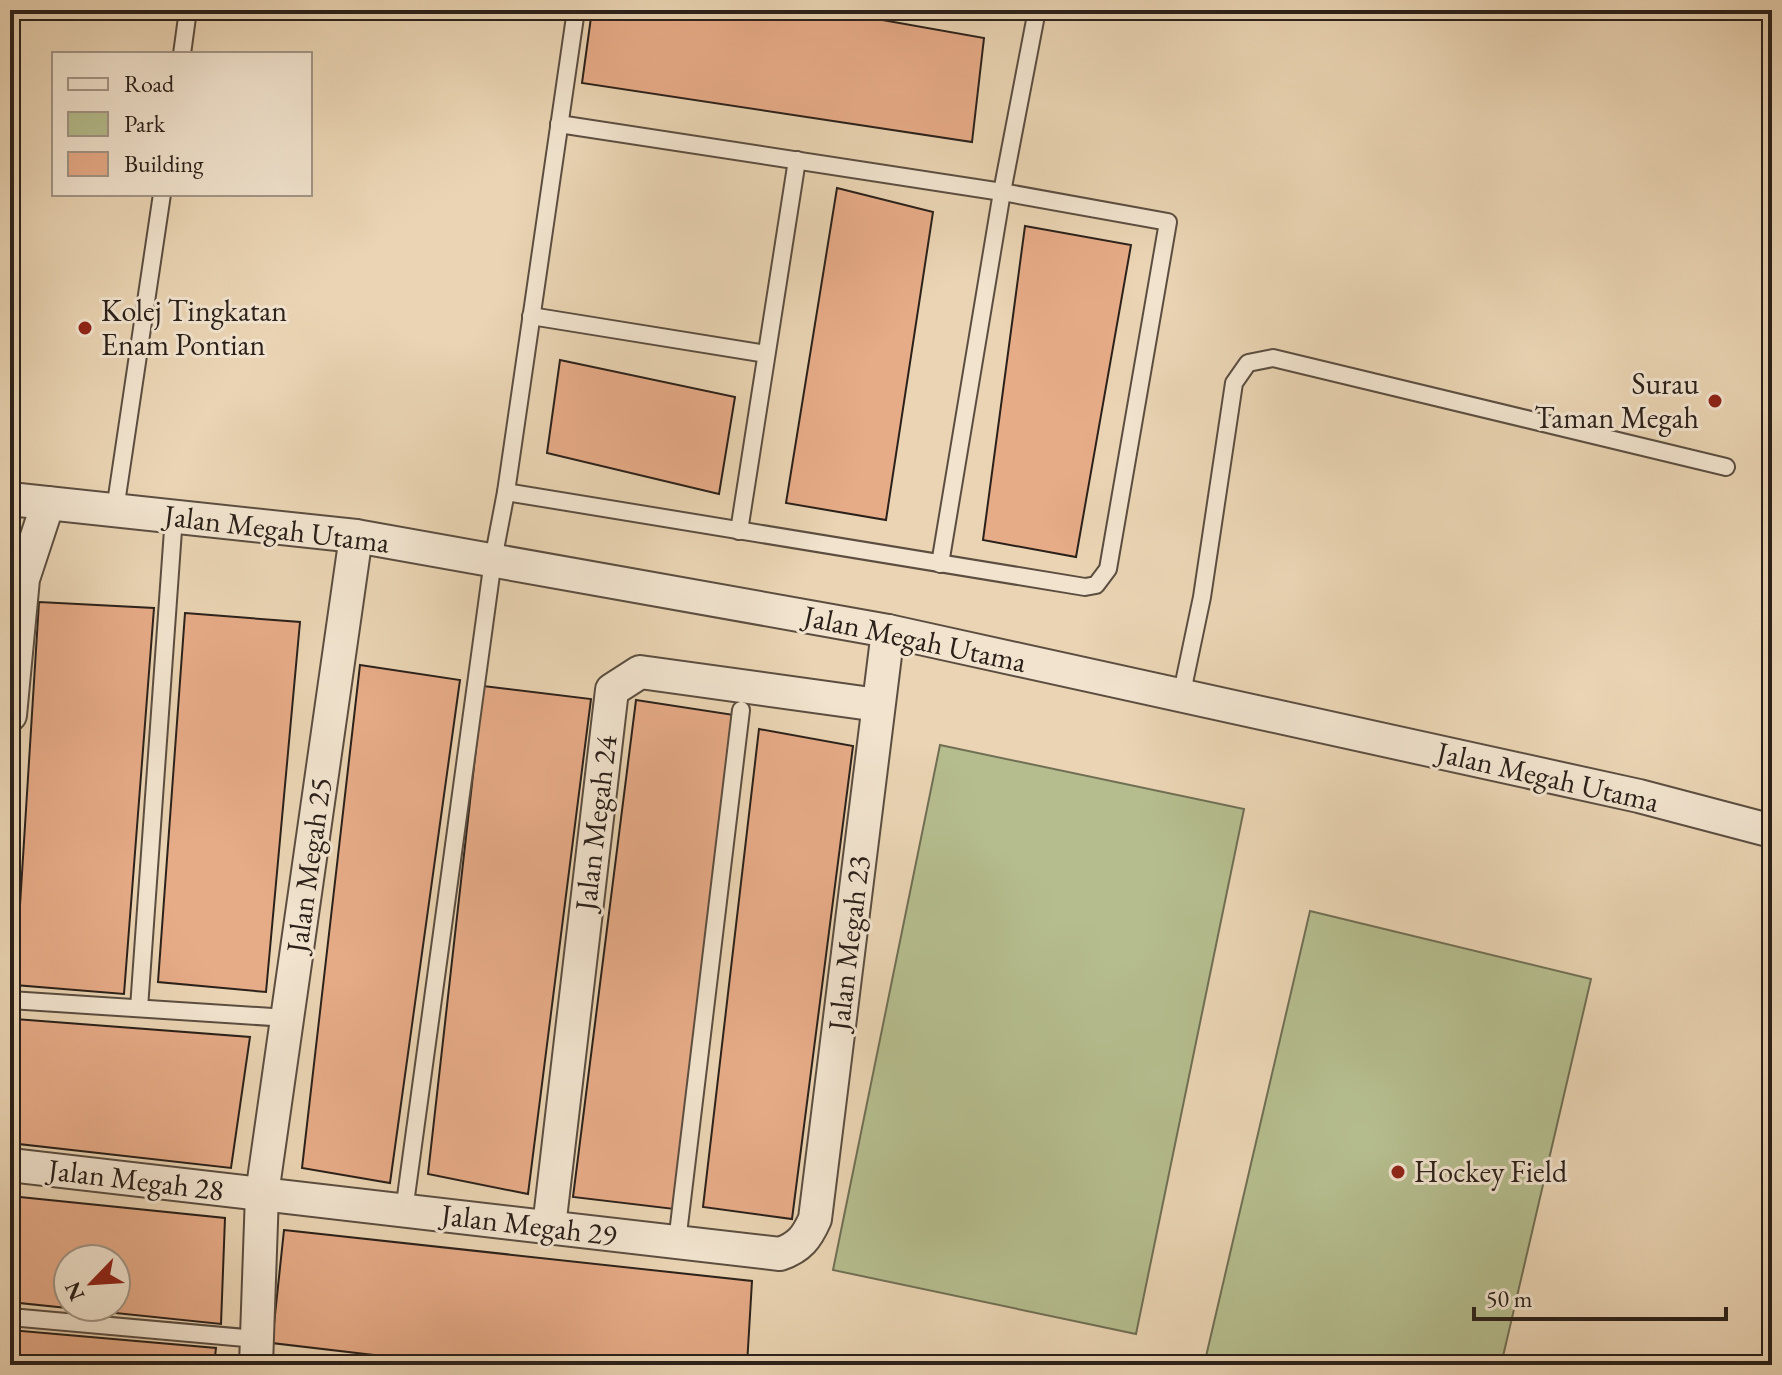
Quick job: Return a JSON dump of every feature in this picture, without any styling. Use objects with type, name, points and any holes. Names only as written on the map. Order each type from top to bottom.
[{"type":"street","name":"Jalan Megah Utama","points":[[10,499],[356,536],[888,631],[1639,796],[1772,831]]},
{"type":"street","points":[[10,715],[17,578],[48,503]]},
{"type":"street","name":"Jalan Megah 25","points":[[257,1352],[262,1194],[356,536]]},
{"type":"street","name":"Jalan Megah 23","points":[[795,1249],[807,1236],[815,1219],[888,631]]},
{"type":"street","name":"Jalan Megah 24","points":[[549,1227],[612,690],[640,672],[878,705]]},
{"type":"street","name":"Jalan Megah 28","points":[[10,1165],[262,1194]]},
{"type":"street","name":"Jalan Megah 29","points":[[262,1194],[780,1254],[795,1249]]},
{"type":"lane","points":[[182,52],[188,10]]},
{"type":"lane","points":[[404,1211],[493,560],[506,492],[576,10]]},
{"type":"lane","points":[[940,564],[1002,192],[1037,10]]},
{"type":"lane","points":[[506,492],[1085,587],[1104,579],[1168,222],[1002,192],[559,124]]},
{"type":"lane","points":[[739,531],[797,160]]},
{"type":"lane","points":[[115,510],[162,196]]},
{"type":"lane","points":[[531,316],[766,354]]},
{"type":"lane","points":[[1181,697],[1202,597],[1234,383],[1248,363],[1273,358],[1726,467]]},
{"type":"lane","points":[[139,1008],[174,516]]},
{"type":"lane","points":[[677,1242],[741,710]]},
{"type":"lane","points":[[10,1000],[287,1018]]},
{"type":"lane","points":[[10,1317],[257,1352]]},
{"type":"green space","points":[[940,745],[1244,809],[1136,1334],[833,1270]]},
{"type":"green space","name":"Hockey Field","points":[[1310,911],[1591,979],[1501,1365],[1204,1365]]},
{"type":"building","points":[[592,10],[826,10],[984,38],[972,142],[582,83]]},
{"type":"building","points":[[837,188],[933,212],[886,520],[786,503]]},
{"type":"building","points":[[1025,226],[1131,245],[1076,557],[983,540]]},
{"type":"building","points":[[560,360],[735,397],[719,494],[547,453]]},
{"type":"building","points":[[39,602],[154,608],[124,994],[15,985]]},
{"type":"building","points":[[185,613],[300,622],[266,992],[158,982]]},
{"type":"building","points":[[360,665],[460,680],[390,1183],[302,1168]]},
{"type":"building","points":[[483,686],[591,699],[528,1194],[428,1174]]},
{"type":"building","points":[[636,700],[734,715],[674,1209],[573,1197]]},
{"type":"building","points":[[759,729],[853,746],[792,1219],[703,1207]]},
{"type":"building","points":[[15,1019],[250,1037],[231,1168],[10,1143]]},
{"type":"building","points":[[10,1196],[225,1218],[221,1324],[132,1315],[132,1243],[52,1243],[52,1306],[10,1302]]},
{"type":"building","points":[[284,1230],[752,1281],[747,1365],[459,1365],[272,1343]]},
{"type":"building","points":[[10,1330],[216,1348],[214,1365],[10,1365]]},
{"type":"place","name":"Kolej Tingkatan Enam Pontian","points":[[85,328]]},
{"type":"place","name":"Surau Taman Megah","points":[[1715,401]]},
{"type":"place","name":"Hockey Field","points":[[1398,1172]]}]
